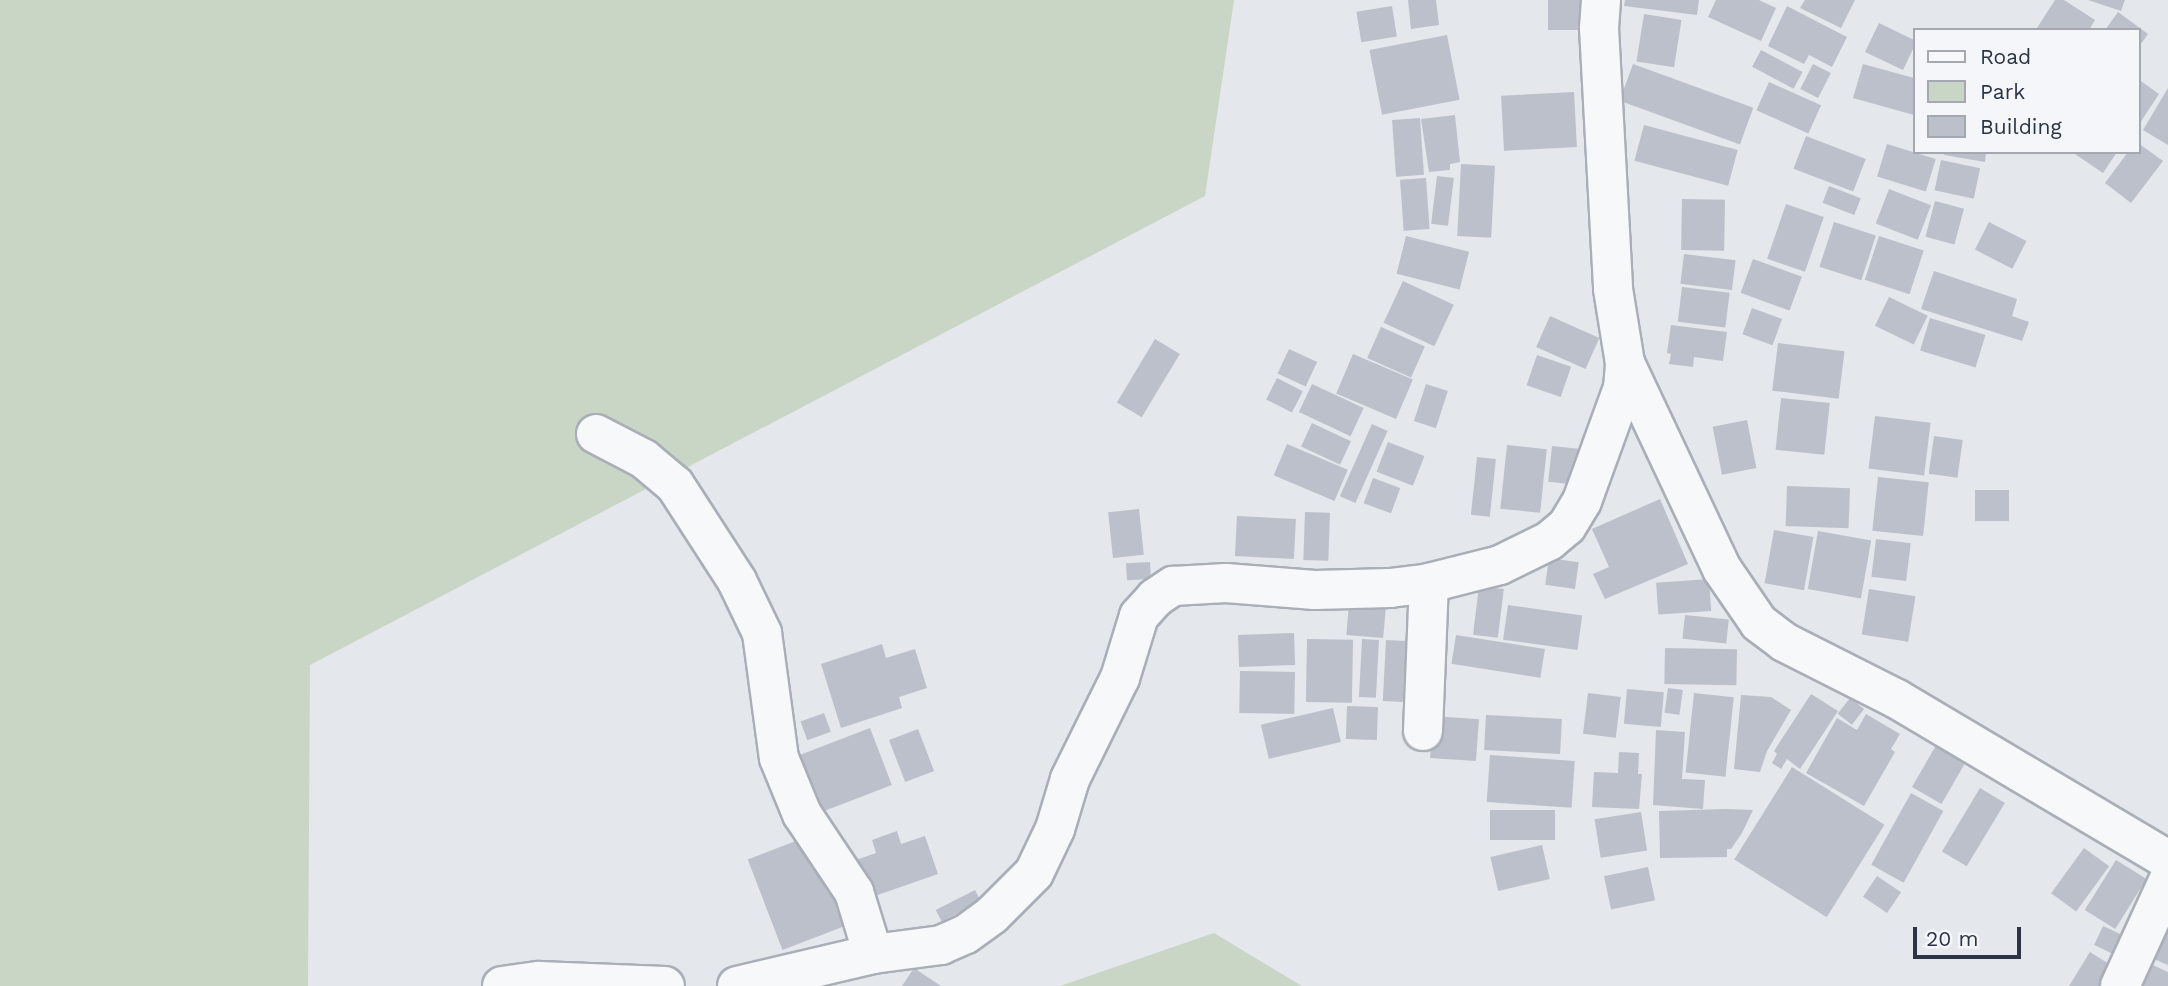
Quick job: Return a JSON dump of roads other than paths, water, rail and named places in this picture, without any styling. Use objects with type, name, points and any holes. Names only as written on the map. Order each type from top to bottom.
[{"type":"street","points":[[737,986],[873,954],[941,945],[966,934],[992,915],[1034,873],[1055,829],[1070,779],[1120,678],[1139,616],[1155,598],[1173,586],[1237,584],[1315,590],[1390,588],[1429,583],[1500,565],[1549,541],[1567,526],[1583,501],[1597,464],[1623,388],[1625,363],[1613,289],[1599,28],[1601,0]]},
{"type":"street","points":[[1625,363],[1722,569],[1759,623],[1784,642],[1897,699],[2168,860]]},
{"type":"street","points":[[596,434],[644,459],[675,485],[737,581],[762,633],[779,758],[802,814],[854,892],[873,954]]},
{"type":"street","points":[[1423,731],[1429,583]]},
{"type":"street","points":[[2120,986],[2168,881]]},
{"type":"street","points":[[502,986],[540,981],[665,986]]}]
